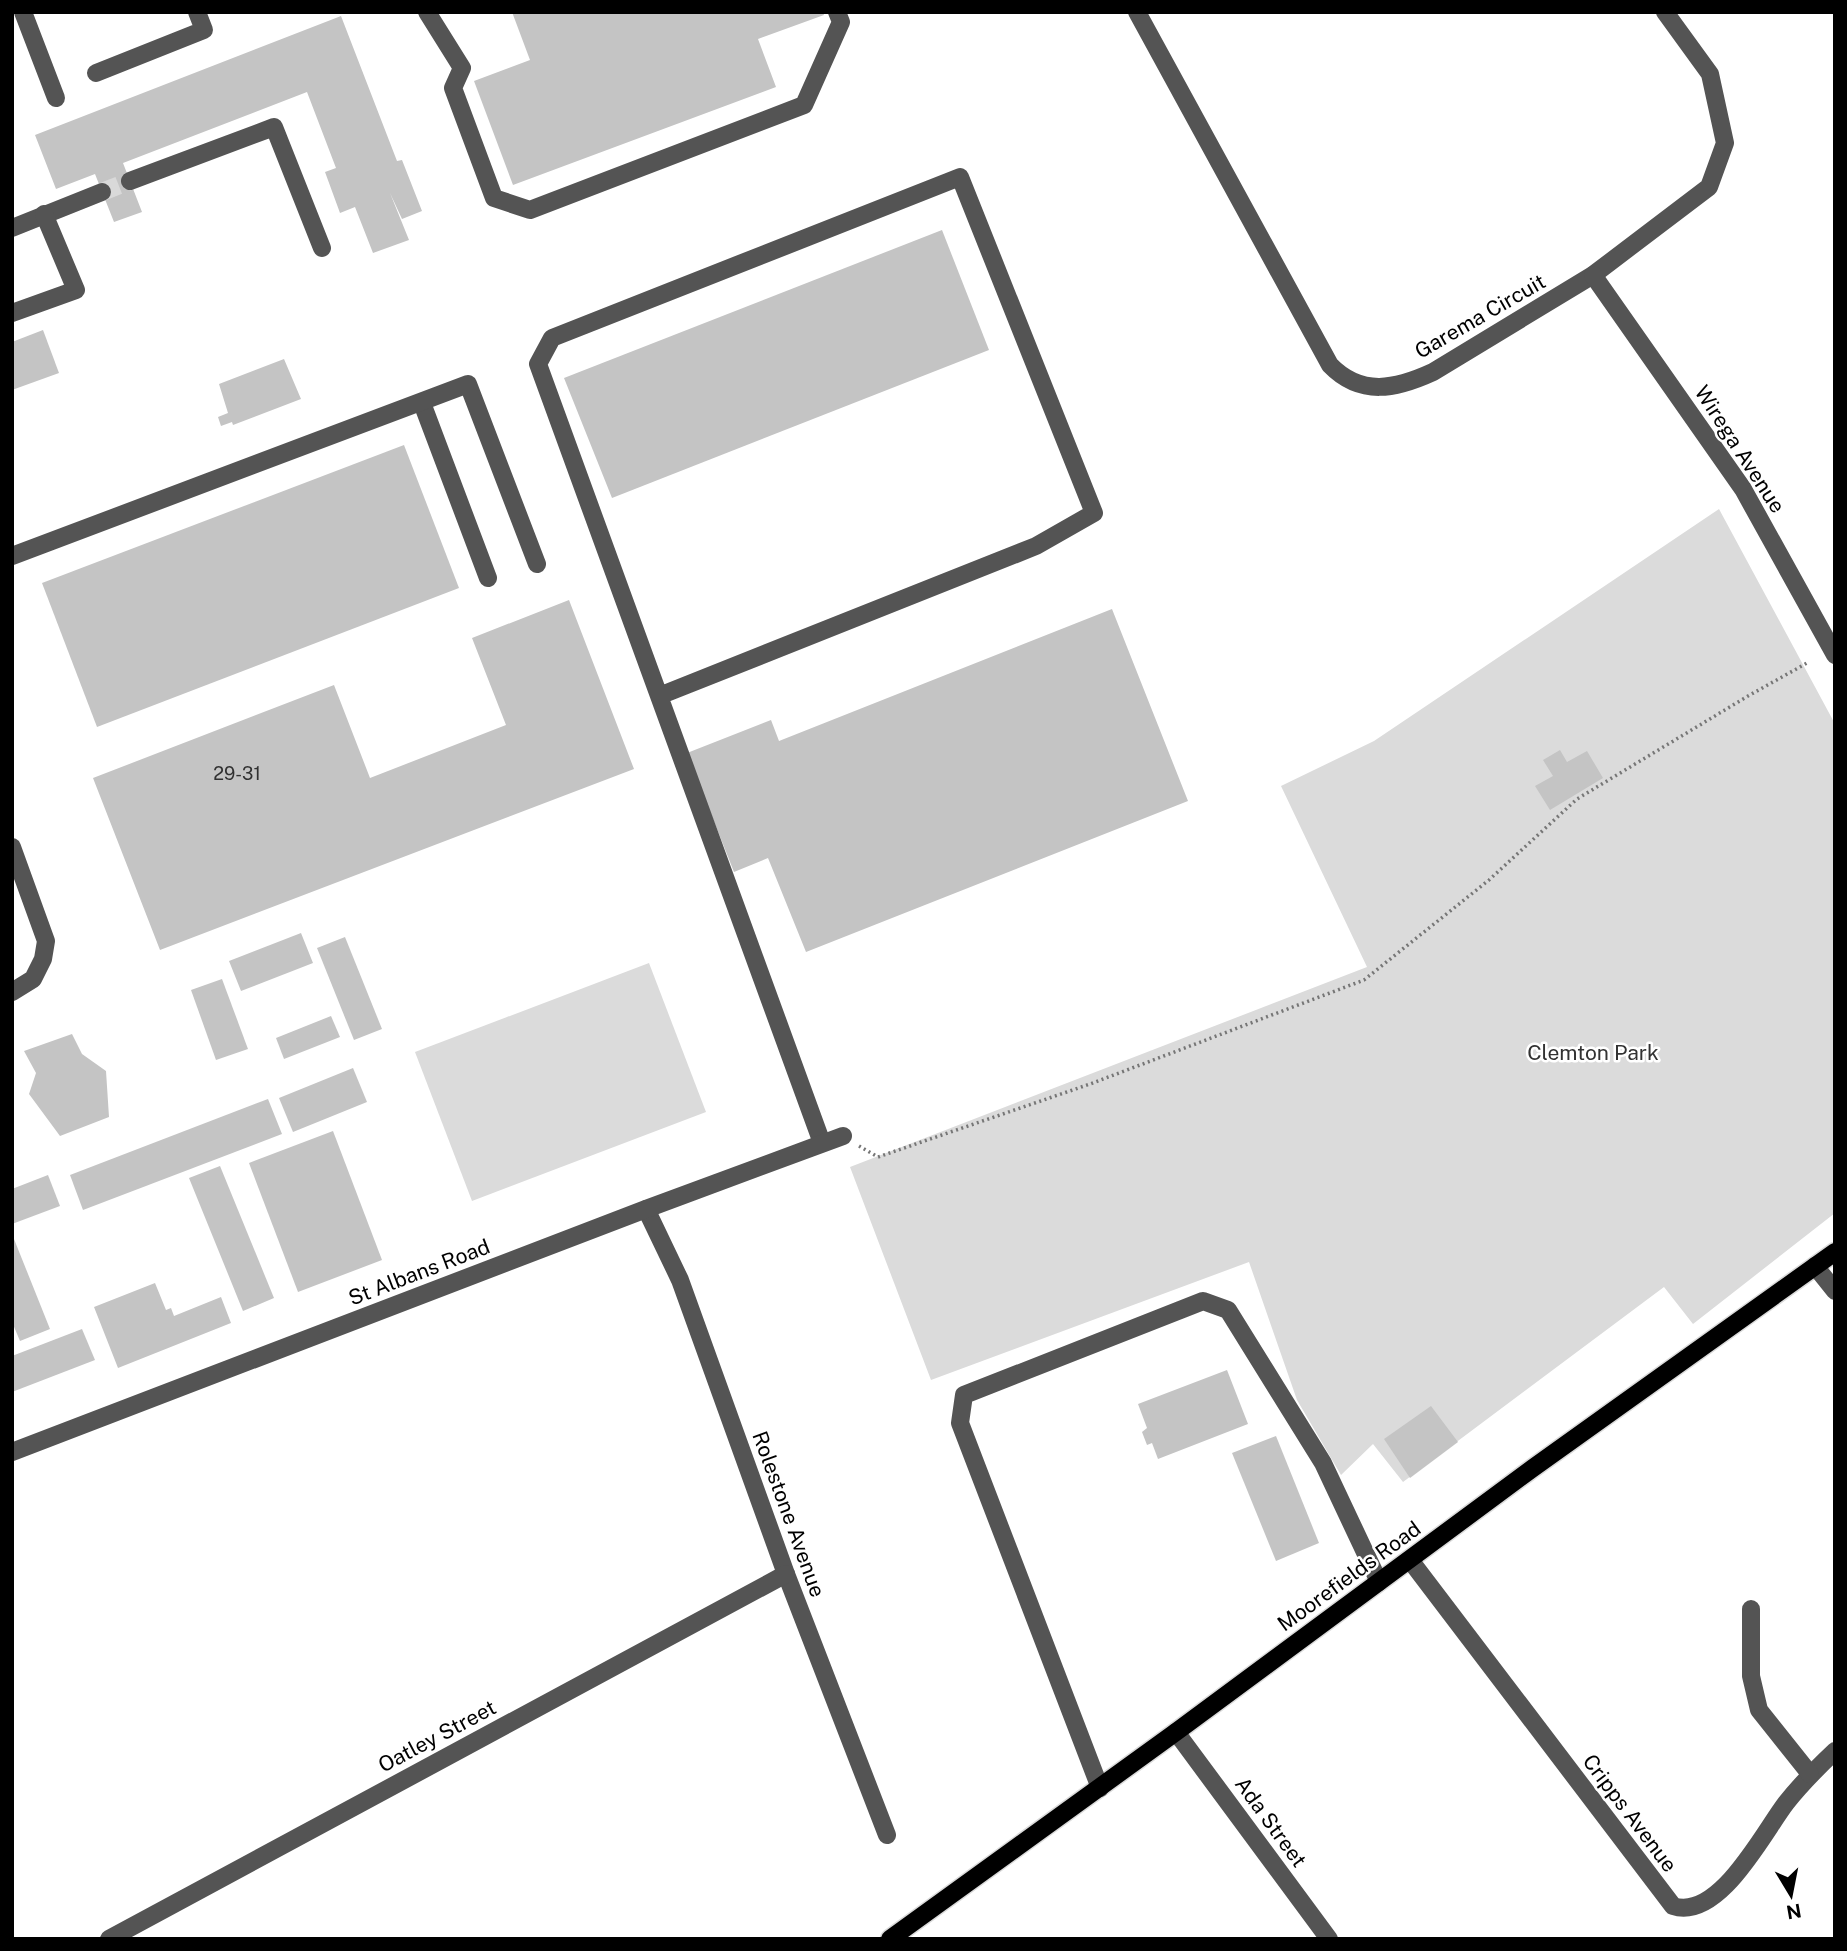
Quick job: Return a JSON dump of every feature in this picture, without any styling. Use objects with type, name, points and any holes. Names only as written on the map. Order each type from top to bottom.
[{"type":"main road","name":"Moorefields Road","points":[[890,1939],[1100,1788],[1532,1468],[1835,1252]]},
{"type":"street","points":[[23,12],[56,99]]},
{"type":"street","points":[[96,73],[204,30],[197,12]]},
{"type":"street","points":[[427,12],[462,68],[453,88],[494,198],[530,210],[804,105],[841,22],[837,12]]},
{"type":"street","name":"Garema Circuit","points":[[1137,12],[1330,365],[1341,376],[1370,387],[1390,387],[1433,372],[1594,275],[1709,187],[1725,143],[1710,74],[1665,12]]},
{"type":"street","points":[[130,181],[274,127],[323,248]]},
{"type":"street","points":[[659,696],[1036,546],[1094,513],[960,177],[552,338],[538,364],[659,696],[822,1143]]},
{"type":"street","points":[[12,228],[102,192]]},
{"type":"street","points":[[12,313],[76,290],[44,214]]},
{"type":"street","name":"Wirega Avenue","points":[[1594,275],[1743,489],[1835,655]]},
{"type":"street","points":[[12,556],[468,384],[537,564]]},
{"type":"street","points":[[422,403],[488,578]]},
{"type":"street","points":[[12,847],[46,941],[43,959],[33,979],[12,992]]},
{"type":"street","name":"St Albans Road","points":[[12,1452],[843,1136]]},
{"type":"street","name":"Rolestone Avenue","points":[[646,1209],[680,1280],[786,1574],[887,1835]]},
{"type":"street","points":[[1815,1266],[1835,1291]]},
{"type":"street","points":[[1100,1788],[960,1423],[964,1395],[1203,1301],[1228,1310],[1323,1463],[1379,1582]]},
{"type":"street","name":"Cripps Avenue","points":[[1410,1560],[1673,1906],[1694,1907],[1705,1903],[1721,1890],[1787,1802],[1810,1774],[1835,1751]]},
{"type":"street","name":"Oatley Street","points":[[109,1939],[786,1574]]},
{"type":"street","points":[[1751,1609],[1751,1676],[1759,1710],[1810,1774]]},
{"type":"street","name":"Ada Street","points":[[1176,1732],[1329,1939]]},
{"type":"path","points":[[843,1136],[878,1157],[1090,1084],[1364,980],[1489,880],[1577,799],[1807,663]]},
{"type":"green space","name":"Clemton Park","points":[[1719,509],[1835,724],[1835,1213],[1693,1324],[1664,1287],[1403,1482],[1373,1444],[1341,1475],[1297,1400],[1249,1262],[931,1380],[850,1167],[1367,967],[1281,786],[1374,741]]},
{"type":"green space","points":[[649,963],[706,1112],[472,1201],[415,1052]]},
{"type":"building","points":[[512,12],[823,12],[824,15],[758,39],[776,87],[513,185],[474,81],[530,60]]},
{"type":"building","points":[[341,16],[397,161],[402,160],[422,211],[402,219],[390,193],[409,240],[373,253],[355,207],[340,213],[325,172],[336,168],[307,92],[123,163],[142,212],[114,222],[95,174],[56,189],[35,135]]},
{"type":"building","points":[[942,230],[989,350],[612,498],[564,378]]},
{"type":"building","points":[[43,330],[59,373],[12,390],[12,342]]},
{"type":"building","points":[[284,359],[301,399],[233,425],[232,422],[221,426],[218,417],[228,413],[219,384]]},
{"type":"building","points":[[404,445],[459,588],[97,727],[42,583]]},
{"type":"building","points":[[569,600],[634,769],[160,950],[93,778],[334,685],[370,778],[506,725],[472,638]]},
{"type":"building","points":[[1112,609],[1188,801],[806,952],[768,858],[734,872],[687,753],[771,720],[779,741]]},
{"type":"building","points":[[1560,750],[1567,762],[1587,751],[1603,778],[1550,810],[1535,786],[1553,776],[1543,760]]},
{"type":"building","points":[[301,933],[313,963],[241,991],[229,961]]},
{"type":"building","points":[[345,937],[382,1029],[354,1040],[317,948]]},
{"type":"building","points":[[222,979],[248,1049],[216,1060],[191,990]]},
{"type":"building","points":[[331,1016],[340,1037],[284,1059],[276,1038]]},
{"type":"building","points":[[72,1034],[82,1054],[106,1071],[109,1117],[60,1136],[29,1094],[36,1073],[24,1051]]},
{"type":"building","points":[[353,1068],[367,1102],[293,1132],[279,1098]]},
{"type":"building","points":[[268,1099],[282,1134],[83,1210],[70,1175]]},
{"type":"building","points":[[333,1131],[382,1260],[298,1292],[249,1163]]},
{"type":"building","points":[[220,1166],[274,1298],[243,1311],[189,1178]]},
{"type":"building","points":[[48,1175],[60,1206],[12,1224],[12,1189]]},
{"type":"building","points":[[12,1234],[50,1329],[20,1341],[12,1322]]},
{"type":"building","points":[[155,1283],[166,1310],[171,1308],[174,1316],[221,1297],[231,1323],[118,1368],[94,1307]]},
{"type":"building","points":[[82,1329],[95,1360],[12,1392],[12,1356]]},
{"type":"building","points":[[1227,1370],[1248,1424],[1158,1459],[1152,1443],[1147,1445],[1142,1432],[1147,1428],[1138,1404]]},
{"type":"building","points":[[1431,1406],[1458,1442],[1410,1478],[1384,1439]]},
{"type":"building","points":[[1276,1436],[1319,1543],[1276,1561],[1232,1453]]},
{"type":"tunnel","points":[[102,192],[130,181]]}]
